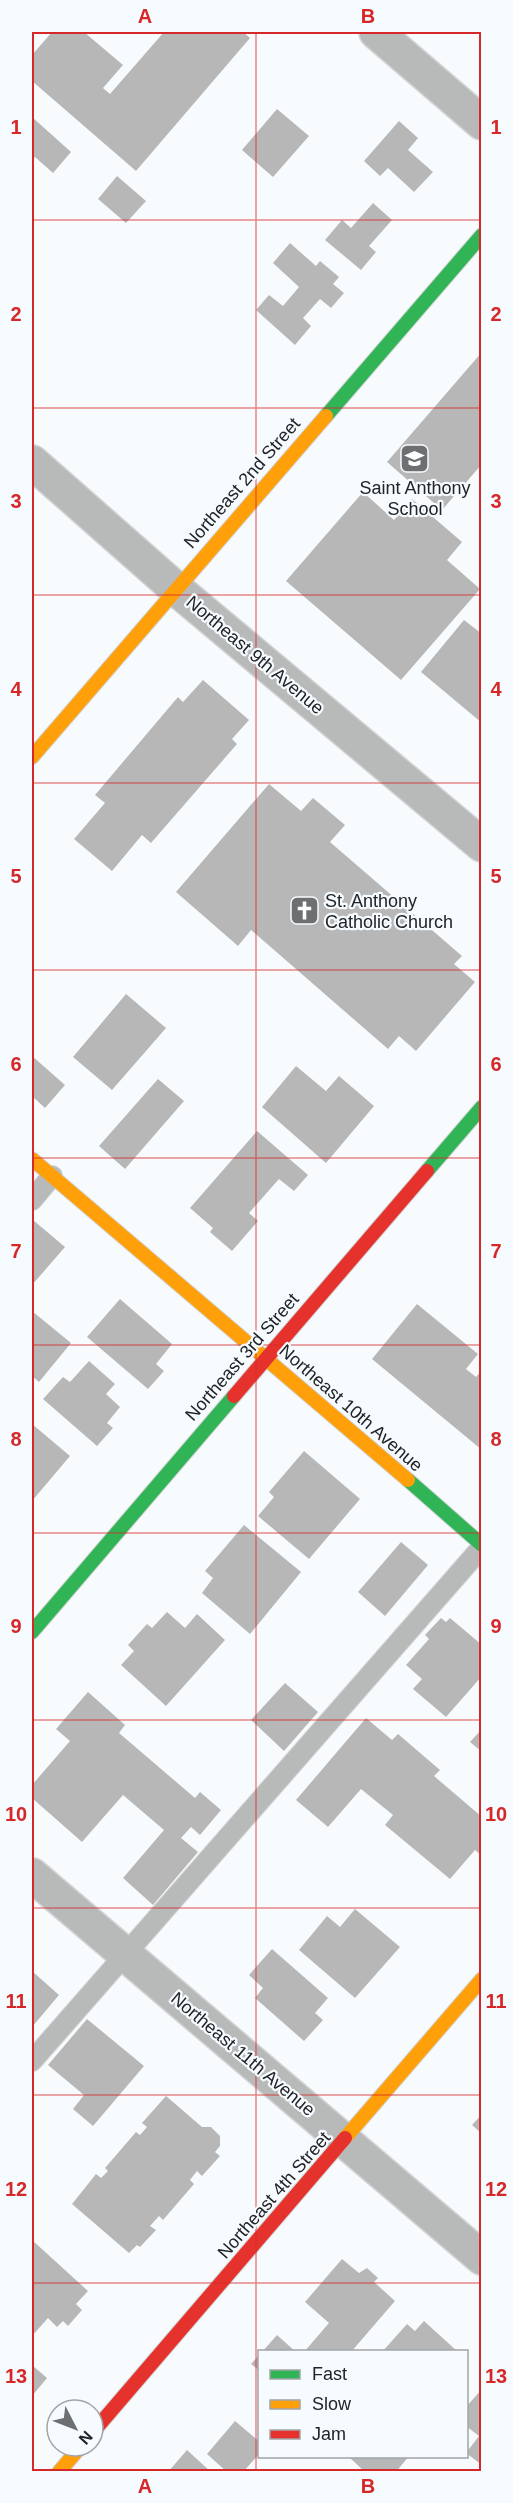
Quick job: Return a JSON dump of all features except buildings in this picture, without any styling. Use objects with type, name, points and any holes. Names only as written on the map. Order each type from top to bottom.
[{"type":"street","points":[[376,32],[482,123]]},
{"type":"street","name":"Northeast 2nd Street","points":[[32,757],[175,588],[482,235]]},
{"type":"street","name":"Northeast 9th Avenue","points":[[32,462],[175,588],[482,845]]},
{"type":"street","name":"Northeast 3rd Street","points":[[32,1632],[482,1107]]},
{"type":"street","name":"Northeast 10th Avenue","points":[[32,1159],[266,1357],[482,1546]]},
{"type":"street","name":"Northeast 11th Avenue","points":[[32,1875],[482,2258]]},
{"type":"street","name":"Northeast 4th Street","points":[[105,2418],[482,1979]]},
{"type":"street","points":[[59,2472],[71,2458]]},
{"type":"lane","points":[[32,1200],[52,1176]]},
{"type":"lane","points":[[32,2061],[482,1546]]},
{"type":"traffic: fast","points":[[326,416],[482,235]]},
{"type":"traffic: fast","points":[[427,1171],[482,1107]]},
{"type":"traffic: fast","points":[[32,1632],[234,1396]]},
{"type":"traffic: fast","points":[[408,1480],[482,1545]]},
{"type":"traffic: slow","points":[[32,757],[326,416]]},
{"type":"traffic: slow","points":[[32,1159],[408,1480]]},
{"type":"traffic: slow","points":[[345,2138],[482,1979]]},
{"type":"traffic: slow","points":[[59,2472],[71,2458]]},
{"type":"traffic: jam","points":[[234,1396],[427,1171]]},
{"type":"traffic: jam","points":[[105,2418],[345,2138]]},
{"type":"place","name":"Saint Anthony School","points":[[415,459]]},
{"type":"place","name":"St. Anthony Catholic Church","points":[[304,911]]}]
